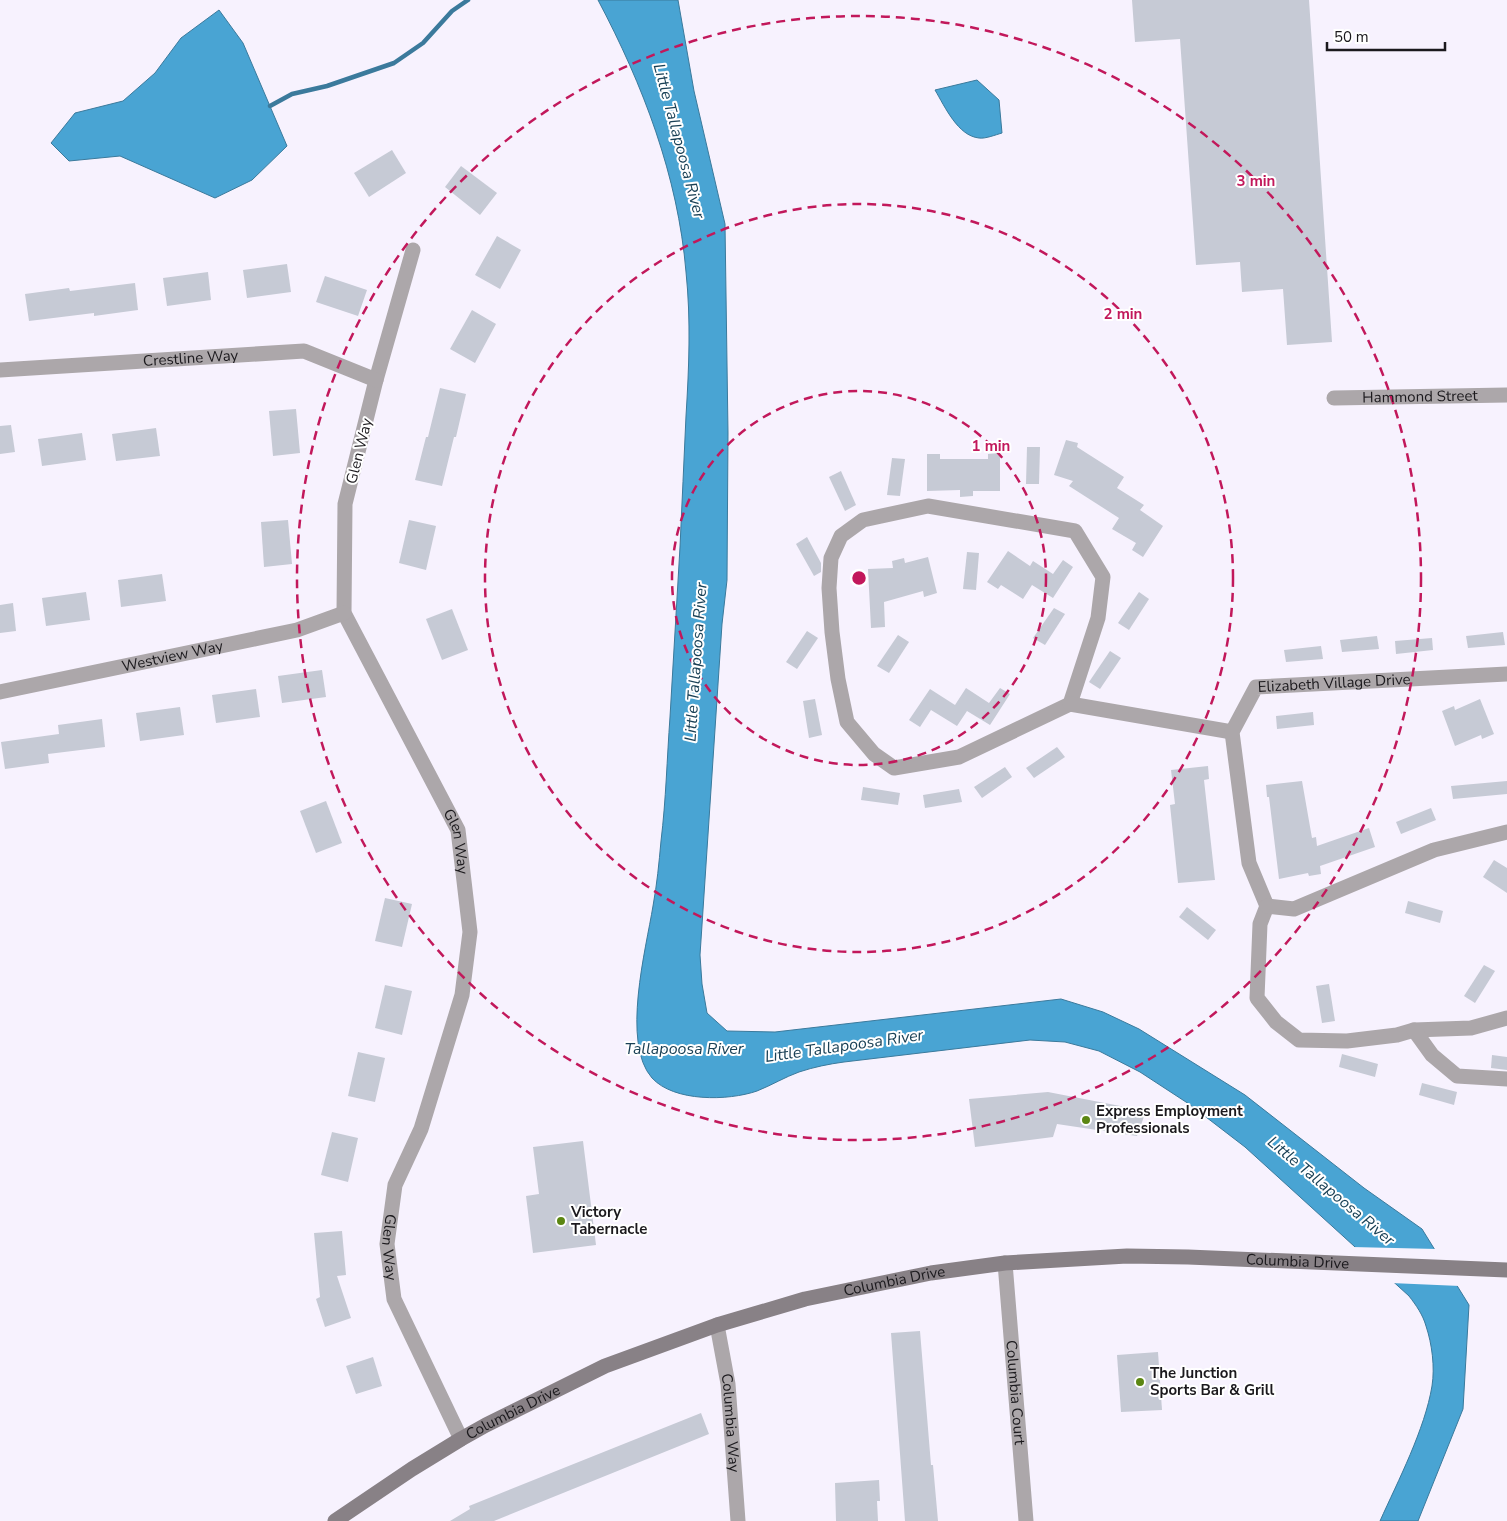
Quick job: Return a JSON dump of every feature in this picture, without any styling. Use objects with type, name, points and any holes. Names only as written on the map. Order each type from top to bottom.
[{"type":"main road","name":"Columbia Drive","points":[[335,1521],[412,1469],[461,1439],[605,1366],[717,1325],[805,1299],[931,1273],[1005,1263],[1127,1256],[1507,1270]]},
{"type":"street","name":"Glen Way","points":[[413,250],[376,380],[345,504],[344,613],[458,830],[470,932],[462,995],[422,1129],[395,1185],[387,1244],[394,1298],[461,1439]]},
{"type":"street","name":"Crestline Way","points":[[0,370],[304,352],[376,380]]},
{"type":"street","name":"Hammond Street","points":[[1334,398],[1507,395]]},
{"type":"street","points":[[1070,704],[1098,618],[1103,577],[1075,531],[928,506],[862,520],[841,536],[831,558],[829,588],[838,679],[847,722],[874,754],[894,768],[959,757],[1070,704],[1232,732],[1249,863],[1267,906],[1260,924],[1257,998],[1276,1022],[1299,1040],[1347,1041],[1397,1036],[1414,1030],[1471,1028],[1507,1018]]},
{"type":"street","name":"Westview Way","points":[[0,692],[297,630],[344,613]]},
{"type":"street","name":"Elizabeth Village Drive","points":[[1232,732],[1256,687],[1507,674]]},
{"type":"street","points":[[1267,906],[1294,909],[1434,850],[1507,832]]},
{"type":"street","points":[[1414,1030],[1432,1055],[1456,1076],[1507,1079]]},
{"type":"street","name":"Columbia Court","points":[[1005,1263],[1026,1521]]},
{"type":"street","name":"Columbia Way","points":[[717,1325],[728,1384],[738,1521]]},
{"type":"water","name":"Tallapoosa River","points":[[598,0],[678,0],[694,91],[725,224],[728,433],[727,580],[722,624],[700,955],[707,1013],[727,1031],[775,1032],[1061,999],[1103,1012],[1139,1029],[1245,1095],[1364,1188],[1422,1229],[1469,1305],[1463,1409],[1418,1521],[1380,1521],[1417,1437],[1432,1386],[1433,1363],[1431,1348],[1425,1322],[1419,1310],[1409,1296],[1245,1147],[1189,1104],[1140,1072],[1099,1051],[1065,1042],[1030,1040],[827,1065],[799,1072],[757,1091],[717,1098],[674,1092],[652,1078],[643,1062],[638,1042],[638,995],[657,882],[663,826],[680,547],[689,362],[689,308],[682,236],[667,166],[644,98]]},
{"type":"water","points":[[219,10],[243,43],[287,146],[252,180],[215,198],[120,156],[69,161],[51,143],[75,113],[123,101],[155,73],[181,38]]},
{"type":"water","points":[[977,80],[999,100],[1002,133],[981,138],[971,136],[953,120],[935,90]]},
{"type":"pier","points":[[1352,1247],[1437,1249],[1460,1286],[1391,1283]]},
{"type":"building","points":[[1132,0],[1309,0],[1332,342],[1287,345],[1283,289],[1242,292],[1240,262],[1196,265],[1180,39],[1135,42]]},
{"type":"building","points":[[392,150],[406,173],[369,197],[354,173]]},
{"type":"building","points":[[461,166],[497,193],[480,215],[445,187]]},
{"type":"building","points":[[497,236],[521,250],[500,289],[475,275]]},
{"type":"building","points":[[287,264],[291,292],[247,298],[243,270]]},
{"type":"building","points":[[208,272],[211,300],[167,306],[163,278]]},
{"type":"building","points":[[325,276],[367,290],[358,316],[316,302]]},
{"type":"building","points":[[135,283],[138,310],[94,316],[94,313],[29,321],[25,294],[69,288],[70,291]]},
{"type":"building","points":[[472,310],[496,324],[475,363],[450,349]]},
{"type":"building","points":[[440,388],[466,394],[442,486],[415,480]]},
{"type":"building","points":[[296,409],[300,453],[273,456],[269,411]]},
{"type":"building","points":[[11,425],[15,452],[0,454],[0,426]]},
{"type":"building","points":[[156,428],[160,456],[116,461],[112,434]]},
{"type":"building","points":[[82,433],[86,460],[42,466],[38,439]]},
{"type":"building","points":[[1066,440],[1078,443],[1077,447],[1124,477],[1117,488],[1144,505],[1140,510],[1163,526],[1143,557],[1132,550],[1136,543],[1112,529],[1119,518],[1069,486],[1073,481],[1054,475]]},
{"type":"building","points":[[1027,447],[1040,447],[1039,484],[1026,484]]},
{"type":"building","points":[[1000,453],[1000,491],[973,491],[973,496],[960,497],[960,490],[927,491],[927,454],[940,454],[940,459],[988,459],[988,454]]},
{"type":"building","points":[[892,458],[905,459],[900,496],[887,495]]},
{"type":"building","points":[[841,471],[856,505],[845,511],[829,477]]},
{"type":"building","points":[[288,520],[292,564],[264,567],[261,522]]},
{"type":"building","points":[[409,520],[436,526],[426,570],[399,563]]},
{"type":"building","points":[[807,537],[821,563],[821,572],[814,576],[796,544]]},
{"type":"building","points":[[1008,551],[1030,566],[1033,561],[1053,574],[1063,560],[1073,567],[1053,598],[1032,585],[1023,599],[1001,585],[998,589],[987,582]]},
{"type":"building","points":[[967,552],[979,553],[976,590],[963,589]]},
{"type":"building","points":[[928,557],[937,593],[924,597],[923,591],[884,602],[885,627],[871,628],[868,569],[893,568],[892,561],[904,558],[905,563]]},
{"type":"building","points":[[162,574],[166,601],[121,607],[118,580]]},
{"type":"building","points":[[86,592],[90,620],[46,626],[42,598]]},
{"type":"building","points":[[1139,592],[1149,599],[1129,630],[1118,623]]},
{"type":"building","points":[[13,603],[16,631],[0,633],[0,605]]},
{"type":"building","points":[[1054,608],[1065,614],[1045,645],[1033,638]]},
{"type":"building","points":[[452,609],[468,650],[442,660],[426,619]]},
{"type":"building","points":[[807,631],[818,638],[797,669],[786,662]]},
{"type":"building","points":[[1503,632],[1505,645],[1468,648],[1466,636]]},
{"type":"building","points":[[898,635],[909,642],[889,673],[877,666]]},
{"type":"building","points":[[1377,636],[1379,649],[1342,652],[1340,640]]},
{"type":"building","points":[[1432,638],[1433,650],[1396,654],[1395,641]]},
{"type":"building","points":[[1321,646],[1323,659],[1286,662],[1284,650]]},
{"type":"building","points":[[1110,651],[1121,658],[1100,689],[1089,682]]},
{"type":"building","points":[[322,670],[326,697],[282,703],[278,676]]},
{"type":"building","points":[[966,688],[989,703],[1000,688],[1010,694],[990,725],[967,711],[957,726],[931,710],[920,727],[909,720],[930,689],[955,705]]},
{"type":"building","points":[[256,689],[260,717],[216,723],[212,695]]},
{"type":"building","points":[[815,699],[822,735],[809,738],[803,701]]},
{"type":"building","points":[[1480,699],[1494,734],[1482,739],[1481,735],[1455,746],[1442,711],[1454,706],[1455,710]]},
{"type":"building","points":[[180,707],[184,735],[140,741],[136,713]]},
{"type":"building","points":[[1313,712],[1314,725],[1277,729],[1276,716]]},
{"type":"building","points":[[102,719],[105,747],[48,754],[49,763],[5,769],[1,742],[59,734],[58,725]]},
{"type":"building","points":[[1057,747],[1065,757],[1034,778],[1026,768]]},
{"type":"building","points":[[1208,766],[1209,779],[1204,780],[1215,880],[1178,883],[1170,805],[1175,804],[1171,770]]},
{"type":"building","points":[[1005,767],[1012,777],[982,798],[974,787]]},
{"type":"building","points":[[1302,781],[1312,838],[1316,837],[1317,846],[1369,828],[1375,847],[1320,866],[1321,874],[1309,876],[1308,873],[1279,879],[1266,785]]},
{"type":"building","points":[[1507,781],[1507,794],[1453,799],[1451,786]]},
{"type":"building","points":[[863,787],[900,793],[898,805],[861,800]]},
{"type":"building","points":[[959,789],[962,802],[925,808],[923,795]]},
{"type":"building","points":[[326,801],[342,843],[316,853],[300,811]]},
{"type":"building","points":[[1431,808],[1436,820],[1401,834],[1396,822]]},
{"type":"building","points":[[1494,860],[1507,868],[1507,893],[1483,877]]},
{"type":"building","points":[[385,898],[412,904],[402,947],[375,941]]},
{"type":"building","points":[[1408,901],[1443,911],[1440,923],[1405,913]]},
{"type":"building","points":[[1187,907],[1216,930],[1208,940],[1179,917]]},
{"type":"building","points":[[1484,965],[1495,971],[1475,1003],[1464,996]]},
{"type":"building","points":[[1329,984],[1335,1021],[1322,1023],[1316,986]]},
{"type":"building","points":[[385,985],[412,991],[402,1035],[375,1028]]},
{"type":"building","points":[[358,1052],[385,1058],[375,1102],[348,1096]]},
{"type":"building","points":[[1342,1054],[1378,1064],[1375,1077],[1339,1067]]},
{"type":"building","points":[[1492,1055],[1507,1057],[1507,1070],[1491,1068]]},
{"type":"building","points":[[1422,1083],[1457,1092],[1454,1105],[1419,1095]]},
{"type":"building","points":[[1048,1092],[1146,1111],[1137,1136],[1057,1124],[1053,1137],[975,1147],[969,1099]]},
{"type":"building","points":[[332,1132],[358,1138],[348,1182],[321,1175]]},
{"type":"building","name":"Victory Tabernacle","points":[[583,1141],[596,1245],[533,1253],[526,1196],[539,1194],[533,1147]]},
{"type":"building","points":[[342,1231],[346,1275],[337,1276],[351,1318],[325,1327],[316,1299],[320,1297],[314,1233]]},
{"type":"building","points":[[920,1331],[931,1465],[933,1465],[938,1521],[905,1521],[891,1333]]},
{"type":"building","name":"The Junction Sports Bar & Grill","points":[[1158,1352],[1162,1410],[1121,1412],[1117,1355]]},
{"type":"building","points":[[373,1357],[382,1386],[356,1394],[346,1366]]},
{"type":"building","points":[[701,1413],[709,1434],[494,1521],[450,1521],[470,1509],[469,1506]]},
{"type":"building","points":[[879,1480],[880,1501],[877,1501],[878,1521],[836,1521],[835,1483]]},
{"type":"waterway","points":[[270,106],[292,94],[327,86],[394,63],[423,43],[452,11],[468,0]]},
{"type":"place","name":"Express Employment Professionals","points":[[1086,1120]]},
{"type":"place","name":"Victory Tabernacle","points":[[561,1221]]},
{"type":"place","name":"The Junction Sports Bar & Grill","points":[[1140,1382]]},
{"type":"water label","name":"Little Tallapoosa River","points":[[679,141]]},
{"type":"water label","name":"Little Tallapoosa River","points":[[696,662]]},
{"type":"water label","name":"Little Tallapoosa River","points":[[844,1046]]},
{"type":"water label","name":"Little Tallapoosa River","points":[[1331,1191]]}]
